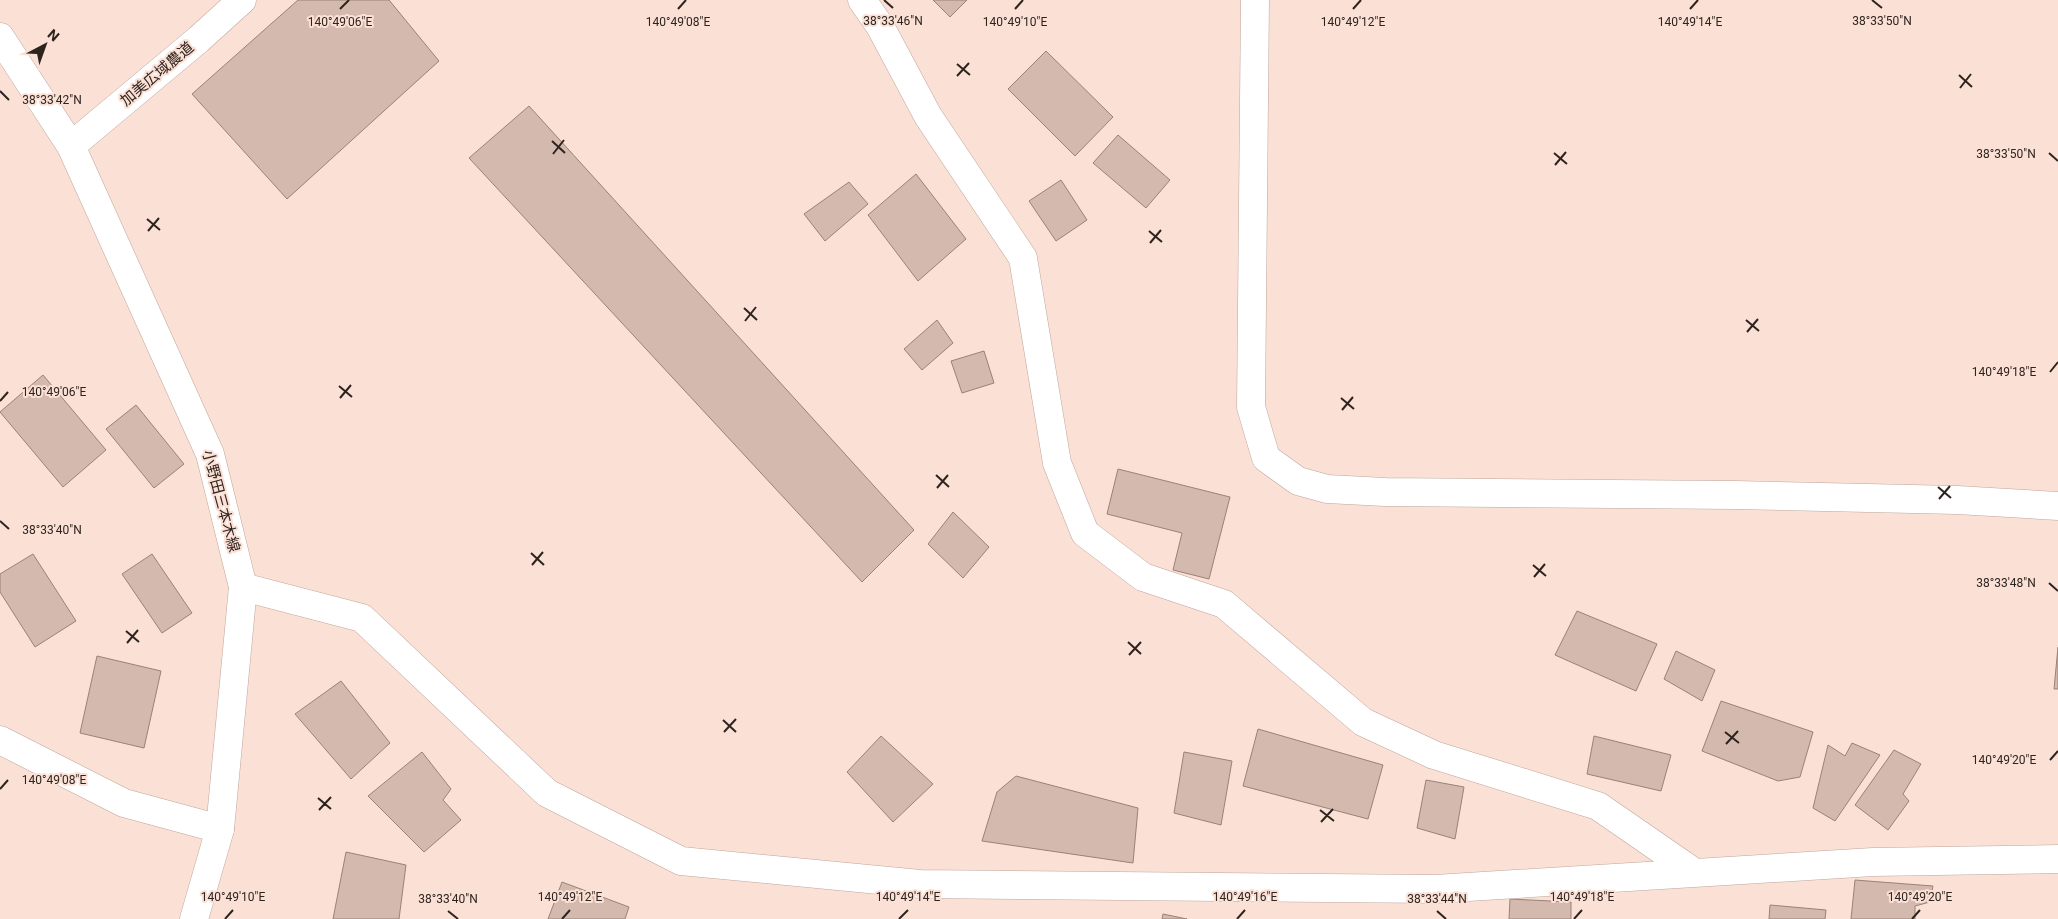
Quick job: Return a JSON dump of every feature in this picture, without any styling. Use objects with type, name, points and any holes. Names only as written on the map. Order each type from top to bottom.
[{"type":"street","name":"加美広域農道","points":[[71,146],[199,39],[242,0]]},
{"type":"street","points":[[862,0],[880,26],[928,116],[1023,258],[1057,463],[1085,534],[1144,577],[1224,604],[1363,722],[1434,755],[1598,806],[1695,873]]},
{"type":"street","points":[[1255,0],[1251,407],[1266,458],[1298,481],[1327,489],[1385,492],[1735,495],[1957,500],[2058,506]]},
{"type":"street","name":"小野田三本木線","points":[[0,38],[71,146],[210,454],[243,587],[220,830],[194,919]]},
{"type":"street","points":[[243,587],[362,618],[547,793],[681,861],[920,884],[1435,889],[1873,862],[2058,859]]},
{"type":"street","points":[[0,740],[124,803],[220,830]]},
{"type":"building","points":[[298,0],[389,0],[439,61],[287,199],[192,94]]},
{"type":"building","points":[[933,0],[967,0],[950,17]]},
{"type":"building","points":[[1046,51],[1113,117],[1075,156],[1008,89]]},
{"type":"building","points":[[529,106],[914,530],[862,582],[469,158]]},
{"type":"building","points":[[1118,135],[1170,180],[1146,208],[1093,163]]},
{"type":"building","points":[[916,174],[966,239],[918,281],[868,215]]},
{"type":"building","points":[[1061,180],[1087,220],[1056,241],[1029,201]]},
{"type":"building","points":[[849,182],[868,204],[825,241],[804,214]]},
{"type":"building","points":[[937,320],[953,343],[922,370],[904,349]]},
{"type":"building","points":[[984,351],[994,383],[962,393],[951,361]]},
{"type":"building","points":[[43,375],[106,450],[63,487],[0,412]]},
{"type":"building","points":[[136,405],[184,464],[154,488],[106,429]]},
{"type":"building","points":[[1118,469],[1230,497],[1209,579],[1173,570],[1182,533],[1107,514]]},
{"type":"building","points":[[953,512],[989,547],[963,578],[928,544]]},
{"type":"building","points":[[33,554],[76,621],[35,647],[0,592],[0,574]]},
{"type":"building","points":[[152,554],[192,613],[162,633],[122,574]]},
{"type":"building","points":[[1577,611],[1657,644],[1636,691],[1555,655]]},
{"type":"building","points":[[2058,647],[2058,689],[2054,689]]},
{"type":"building","points":[[1676,651],[1715,670],[1702,701],[1664,679]]},
{"type":"building","points":[[97,656],[161,671],[144,748],[80,733]]},
{"type":"building","points":[[341,681],[390,743],[351,779],[295,714]]},
{"type":"building","points":[[1721,701],[1813,732],[1800,777],[1778,781],[1702,751]]},
{"type":"building","points":[[1258,729],[1383,765],[1368,819],[1243,786]]},
{"type":"building","points":[[881,736],[933,784],[893,822],[847,772]]},
{"type":"building","points":[[1594,736],[1671,755],[1661,791],[1587,774]]},
{"type":"building","points":[[1852,743],[1880,755],[1835,821],[1813,808],[1828,745],[1845,756]]},
{"type":"building","points":[[1894,750],[1921,764],[1903,794],[1909,801],[1888,830],[1855,805]]},
{"type":"building","points":[[422,752],[451,789],[443,800],[461,820],[424,852],[368,796]]},
{"type":"building","points":[[1184,752],[1232,761],[1221,825],[1174,813]]},
{"type":"building","points":[[1016,776],[1138,808],[1133,863],[982,841],[997,792]]},
{"type":"building","points":[[1426,780],[1464,787],[1455,839],[1417,828]]},
{"type":"building","points":[[346,852],[406,865],[399,919],[333,919]]},
{"type":"building","points":[[1855,880],[1933,886],[1930,902],[1915,906],[1915,919],[1851,919]]},
{"type":"building","points":[[562,882],[629,907],[625,919],[548,919]]},
{"type":"building","points":[[1510,899],[1571,902],[1571,919],[1509,919]]},
{"type":"building","points":[[1770,905],[1826,910],[1825,919],[1769,919]]},
{"type":"building","points":[[1163,914],[1187,919],[1162,919]]}]
